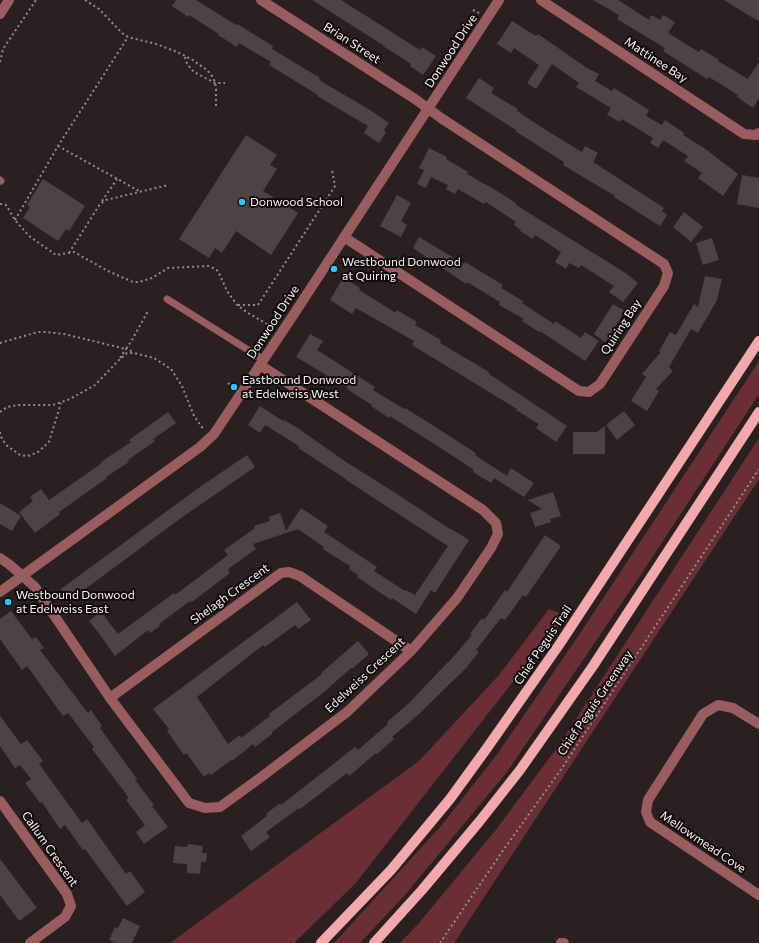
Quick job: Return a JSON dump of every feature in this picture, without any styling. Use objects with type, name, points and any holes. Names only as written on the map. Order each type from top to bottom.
[{"type":"main road","name":"Chief Peguis Trail","points":[[321,943],[391,870],[450,799],[488,748],[559,645],[759,341]]},
{"type":"main road","points":[[374,943],[432,879],[520,770],[589,671],[759,412]]},
{"type":"street","points":[[0,14],[9,0]]},
{"type":"street","name":"Brian Street","points":[[261,0],[428,109]]},
{"type":"street","name":"Donwood Drive","points":[[0,592],[200,447],[211,437],[262,363],[499,0]]},
{"type":"street","name":"Mattinee Bay","points":[[541,0],[744,134],[756,135],[759,133]]},
{"type":"street","name":"Quiring Bay","points":[[344,237],[579,391],[589,392],[600,384],[609,371],[664,286],[668,273],[664,264],[428,109]]},
{"type":"street","name":"Edelweiss Crescent","points":[[0,558],[35,587],[110,698],[190,803],[205,808],[220,806],[260,778],[347,712],[410,651],[457,598],[491,548],[498,534],[496,523],[483,510],[262,363]]},
{"type":"street","name":"Shelagh Crescent","points":[[110,698],[281,573],[289,572],[300,576],[410,651]]},
{"type":"street","name":"Mellowmead Cove","points":[[759,724],[733,708],[718,705],[703,714],[648,800],[646,812],[650,822],[759,895]]},
{"type":"street","name":"Callum Crescent","points":[[0,802],[68,894],[71,906],[65,917],[30,943]]},
{"type":"lane","points":[[167,299],[262,363]]},
{"type":"path","points":[[0,62],[3,49],[36,0]]},
{"type":"path","points":[[85,0],[99,9],[122,33],[128,37],[156,44],[184,56],[207,70],[215,83],[216,109]]},
{"type":"path","points":[[473,10],[479,13]]},
{"type":"path","points":[[15,220],[58,146],[128,37]]},
{"type":"path","points":[[184,56],[187,64],[194,72],[215,83],[225,83]]},
{"type":"path","points":[[58,146],[139,191]]},
{"type":"path","points":[[237,305],[258,305],[335,186],[332,170]]},
{"type":"path","points":[[68,254],[117,179]]},
{"type":"path","points":[[102,203],[114,197],[168,185]]},
{"type":"path","points":[[0,204],[6,205],[15,220],[29,236],[56,255],[74,252],[108,271],[133,282],[139,282],[152,278],[168,268],[208,266],[213,268],[218,271],[237,305],[267,324]]},
{"type":"path","points":[[0,412],[7,407],[18,405],[43,406],[61,403],[95,385],[126,349],[148,310]]},
{"type":"path","points":[[0,343],[38,332],[45,332],[64,334],[126,349],[154,358],[171,369],[182,386],[194,416],[211,437]]},
{"type":"path","points":[[118,360],[127,353],[137,353]]},
{"type":"path","points":[[228,383],[234,387]]},
{"type":"path","points":[[0,432],[0,435],[6,445],[20,455],[28,456],[38,452],[49,442],[61,403]]},
{"type":"path","name":"Chief Peguis Greenway","points":[[440,943],[504,849],[569,758],[759,469]]},
{"type":"path","points":[[8,602],[10,606]]},
{"type":"shaded area","points":[[759,361],[759,394],[640,576],[507,772],[405,895],[360,943],[334,943],[441,826],[498,753],[579,635]]},
{"type":"shaded area","points":[[759,438],[759,479],[454,943],[400,943],[419,923],[495,831],[559,745]]},
{"type":"shaded area","points":[[549,609],[565,615],[355,884],[294,943],[170,943],[419,761],[499,675]]},
{"type":"building","points":[[176,0],[196,0],[273,46],[272,49],[389,123],[384,130],[386,132],[379,143],[364,133],[368,126],[317,96],[318,95],[269,65],[271,62],[239,43],[237,47],[189,15],[188,17],[172,6]]},
{"type":"building","points":[[312,0],[341,0],[420,50],[422,47],[436,56],[423,75],[410,66],[411,64],[383,45]]},
{"type":"building","points":[[593,0],[618,0],[649,20],[651,15],[660,20],[663,15],[675,22],[668,33],[699,52],[701,49],[748,79],[759,62],[759,98],[753,108],[737,97],[738,95],[709,77],[707,79],[663,51],[665,48],[617,19],[619,15]]},
{"type":"building","points":[[724,0],[759,0],[759,21],[748,15]]},
{"type":"building","points":[[512,21],[536,36],[538,34],[587,68],[599,74],[595,81],[612,91],[614,88],[649,110],[646,116],[662,125],[665,120],[684,133],[683,135],[704,148],[738,174],[723,196],[698,178],[702,173],[684,161],[688,156],[663,140],[658,148],[650,143],[653,138],[622,119],[620,122],[607,115],[611,108],[576,87],[579,83],[552,64],[536,89],[527,83],[539,65],[514,48],[511,53],[497,44]]},
{"type":"building","points":[[479,78],[494,88],[491,93],[518,109],[517,111],[544,129],[582,152],[585,146],[598,153],[593,162],[664,208],[662,211],[667,215],[660,226],[614,197],[615,196],[563,165],[564,162],[466,98]]},
{"type":"building","name":"Donwood School","points":[[246,135],[277,155],[270,165],[277,169],[263,191],[298,213],[271,255],[236,231],[222,253],[215,248],[209,258],[179,239]]},
{"type":"building","points":[[429,148],[447,157],[446,159],[468,172],[467,174],[502,194],[517,204],[516,205],[624,272],[638,283],[623,302],[609,292],[614,286],[581,265],[579,268],[569,263],[566,269],[555,262],[561,252],[535,235],[533,239],[520,231],[521,230],[514,225],[516,222],[486,202],[484,204],[458,189],[455,194],[446,189],[448,185],[431,177],[426,188],[417,184],[424,170],[419,168]]},
{"type":"building","points":[[742,175],[759,178],[759,208],[737,204]]},
{"type":"building","points":[[43,179],[85,206],[69,231],[66,229],[58,241],[23,218],[30,207],[27,205]]},
{"type":"building","points":[[397,195],[411,203],[401,221],[407,225],[401,237],[380,226]]},
{"type":"building","points":[[684,212],[703,227],[691,242],[673,227]]},
{"type":"building","points":[[419,237],[503,285],[501,288],[523,301],[522,303],[554,324],[555,321],[581,338],[585,332],[599,341],[585,361],[540,331],[539,332],[522,321],[524,319],[499,305],[500,302],[467,282],[466,284],[413,248]]},
{"type":"building","points":[[712,238],[719,260],[703,265],[696,243]]},
{"type":"building","points":[[705,276],[722,279],[717,300],[698,333],[691,329],[669,367],[673,371],[656,389],[659,391],[647,411],[631,401],[646,377],[642,374],[661,352],[659,351],[670,332],[676,335],[694,304],[698,307]]},
{"type":"building","points":[[343,278],[396,313],[397,310],[417,322],[415,325],[441,340],[440,343],[489,372],[489,374],[567,426],[556,442],[536,428],[539,424],[412,345],[414,341],[356,308],[352,314],[330,300]]},
{"type":"building","points":[[613,304],[625,311],[605,342],[594,334]]},
{"type":"building","points":[[310,334],[323,341],[317,350],[375,387],[373,390],[404,409],[405,408],[476,453],[475,455],[507,476],[511,468],[534,483],[524,497],[494,478],[491,483],[473,472],[474,470],[450,454],[390,416],[389,418],[347,389],[348,388],[296,357]]},
{"type":"building","points":[[260,406],[283,421],[284,420],[299,429],[346,462],[469,540],[435,593],[431,590],[416,614],[392,598],[391,600],[357,577],[358,575],[349,569],[350,566],[323,549],[324,547],[298,529],[253,544],[256,549],[228,569],[230,573],[192,602],[190,601],[159,624],[160,626],[150,633],[148,630],[115,656],[89,621],[101,612],[118,634],[174,593],[175,595],[228,555],[224,550],[255,528],[254,526],[270,521],[269,517],[280,513],[286,531],[301,508],[328,526],[324,532],[377,567],[374,571],[405,591],[406,590],[415,595],[448,546],[298,448],[299,446],[265,425],[260,433],[248,425]]},
{"type":"building","points":[[624,411],[635,425],[617,440],[606,425]]},
{"type":"building","points":[[168,412],[176,423],[153,439],[155,441],[128,460],[129,462],[59,512],[60,514],[35,533],[19,512],[33,501],[30,497],[41,489],[49,500],[131,442],[129,440]]},
{"type":"building","points":[[605,426],[605,454],[573,454],[573,432],[597,432]]},
{"type":"building","points":[[247,455],[255,467],[181,518],[69,601],[61,589],[197,489]]},
{"type":"building","points":[[553,492],[561,516],[550,519],[551,522],[535,527],[530,513],[542,509],[528,500]]},
{"type":"building","points":[[0,503],[21,516],[12,531],[0,524]]},
{"type":"building","points":[[545,535],[561,546],[526,597],[523,595],[505,620],[501,618],[476,650],[479,652],[466,668],[419,714],[392,737],[394,739],[377,754],[376,753],[349,776],[347,773],[300,809],[299,808],[266,832],[270,837],[251,851],[241,836],[267,816],[266,814],[280,803],[281,805],[355,747],[358,750],[388,724],[387,722],[409,703],[448,663],[472,635],[470,634],[482,618],[484,620],[505,590],[507,592]]},
{"type":"building","points":[[297,602],[311,620],[298,629],[295,625],[265,647],[263,645],[197,697],[228,744],[240,735],[241,738],[270,716],[269,714],[322,674],[321,673],[358,641],[369,654],[255,747],[253,744],[232,761],[231,760],[211,775],[209,773],[204,777],[186,753],[184,755],[167,731],[169,729],[153,709]]},
{"type":"building","points":[[11,611],[32,639],[36,637],[44,648],[40,650],[88,713],[91,710],[102,726],[100,728],[137,779],[135,780],[168,827],[144,844],[136,832],[145,825],[126,800],[129,798],[92,749],[94,747],[68,713],[63,716],[27,666],[22,670],[0,639],[0,619]]},
{"type":"building","points":[[0,716],[21,744],[27,740],[43,761],[39,764],[82,823],[87,819],[126,874],[130,871],[145,892],[127,906],[85,849],[83,850],[65,825],[60,829],[42,802],[40,803],[25,783],[31,779],[20,765],[15,768],[0,746]]},
{"type":"building","points":[[188,844],[203,846],[202,853],[207,853],[206,862],[201,862],[200,874],[187,873],[187,864],[173,863],[175,846],[187,847]]},
{"type":"building","points":[[0,859],[37,908],[19,921],[0,895]]},
{"type":"building","points":[[123,918],[140,926],[132,943],[115,943],[109,940],[115,927],[118,928]]},
{"type":"place","name":"Donwood School","points":[[242,202]]},
{"type":"place","name":"Westbound Donwood at Quiring","points":[[334,269]]},
{"type":"place","name":"Eastbound Donwood at Edelweiss West","points":[[234,387]]},
{"type":"place","name":"Westbound Donwood at Edelweiss East","points":[[8,602]]}]
